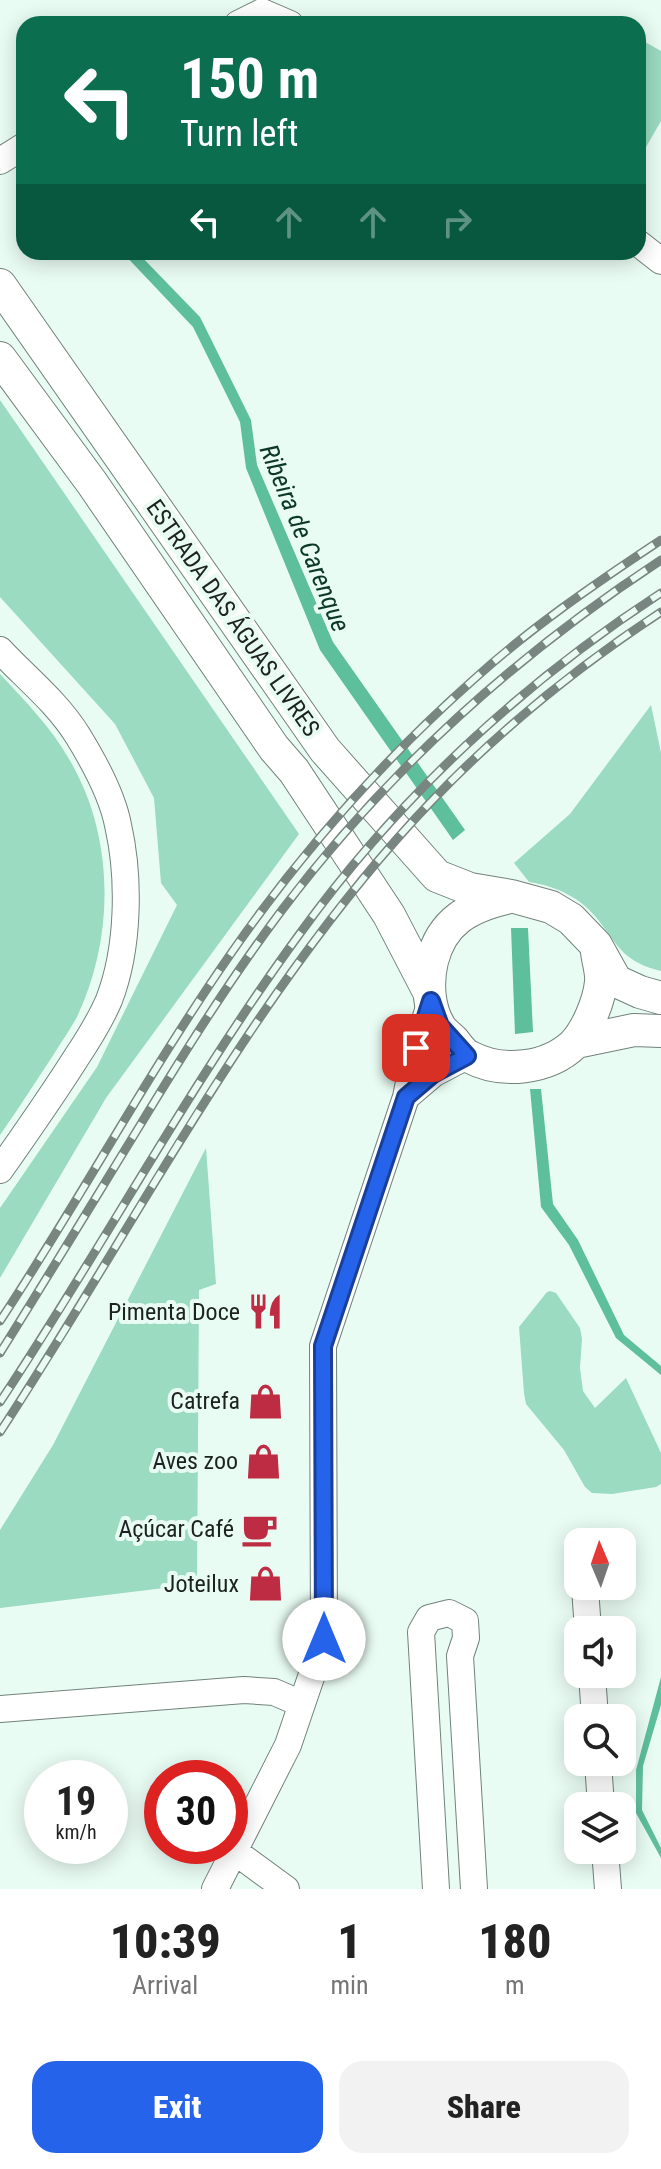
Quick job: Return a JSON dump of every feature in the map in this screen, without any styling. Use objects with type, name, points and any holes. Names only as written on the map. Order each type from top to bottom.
[{"type":"street","name":"ESTRADA DAS ÁGUAS LIVRES","points":[[0,285],[325,750],[437,876],[470,889],[511,896]]},
{"type":"street","name":"ESTRADA DAS ÁGUAS LIVRES","points":[[0,358],[10,380],[92,483],[274,748],[294,771],[389,915],[430,996]]},
{"type":"street","points":[[0,650],[56,705],[77,734],[118,822],[125,869],[124,935],[109,999],[94,1030],[56,1090],[0,1170]]},
{"type":"street","points":[[248,1824],[288,1745],[324,1639],[323,1346],[406,1097],[430,996],[430,972],[435,951],[445,932],[459,916],[481,904],[511,896],[551,907],[571,919],[596,945],[616,981],[661,998]]},
{"type":"street","points":[[430,996],[440,1026],[467,1056],[490,1065],[514,1068],[542,1063],[563,1053],[576,1042],[597,1001],[601,980],[596,945]]},
{"type":"street","points":[[576,1042],[634,1030],[661,1031]]},
{"type":"street","points":[[406,1097],[433,1074],[467,1056]]},
{"type":"street","points":[[436,1889],[421,1632],[429,1618],[449,1613],[465,1621],[466,1638],[460,1656],[474,1889]]},
{"type":"street","points":[[0,1709],[244,1690],[274,1692],[302,1704]]},
{"type":"street","points":[[248,1861],[286,1889]]},
{"type":"street","points":[[215,1889],[228,1864]]},
{"type":"street","points":[[606,1864],[608,1889]]},
{"type":"shaded area","points":[[646,43],[661,51],[661,121],[646,147]]},
{"type":"shaded area","points":[[130,260],[145,260],[200,317],[251,420],[257,465],[333,642],[465,830],[453,840],[320,650],[246,468],[240,422],[193,327]]},
{"type":"shaded area","points":[[0,400],[299,834],[106,1098],[0,1278],[0,1208],[97,1067],[177,905],[161,883],[154,798],[115,724],[0,597]]},
{"type":"shaded area","points":[[0,674],[54,736],[84,789],[102,853],[104,887],[98,954],[77,1017],[0,1135]]},
{"type":"shaded area","points":[[651,705],[661,753],[661,971],[631,959],[585,906],[559,890],[529,882],[514,863],[570,814]]},
{"type":"shaded area","points":[[511,928],[528,928],[533,1032],[515,1034]]},
{"type":"shaded area","points":[[530,1089],[541,1089],[553,1204],[578,1240],[624,1335],[661,1366],[661,1375],[616,1338],[569,1245],[541,1207]]},
{"type":"shaded area","points":[[206,1148],[216,1284],[199,1290],[197,1584],[0,1608],[0,1530],[53,1445]]},
{"type":"shaded area","points":[[550,1291],[556,1293],[580,1328],[583,1391],[595,1408],[626,1378],[661,1453],[661,1484],[656,1487],[612,1494],[592,1493],[585,1487],[564,1450],[526,1404],[519,1327]]},
{"type":"shaded area","points":[[661,1677],[661,1705],[643,1766],[642,1810],[661,1848],[661,1858],[636,1813],[636,1770]]},
{"type":"railway","points":[[0,1321],[201,997],[258,915],[344,809],[406,743],[494,661],[564,607],[661,540]]},
{"type":"railway","points":[[0,1353],[208,1017],[263,936],[322,859],[365,810],[456,718],[555,635],[661,560]]},
{"type":"railway","points":[[0,1402],[222,1047],[301,932],[339,883],[379,835],[465,746],[560,665],[661,593]]},
{"type":"railway","points":[[0,1432],[236,1053],[339,908],[425,808],[488,746],[554,689],[661,612]]},
{"type":"place","name":"Pimenta Doce","points":[[266,1312]]},
{"type":"place","name":"Catrefa","points":[[266,1401]]},
{"type":"place","name":"Aves zoo","points":[[264,1461]]},
{"type":"place","name":"Açúcar Café","points":[[260,1529]]},
{"type":"place","name":"Joteilux","points":[[265,1584]]},
{"type":"route","points":[[324,1639],[323,1346],[406,1097],[433,1074],[467,1056],[440,1026],[431,1001],[416,1048]]},
{"type":"water label","name":"Ribeira de Carenque","points":[[305,538]]}]
